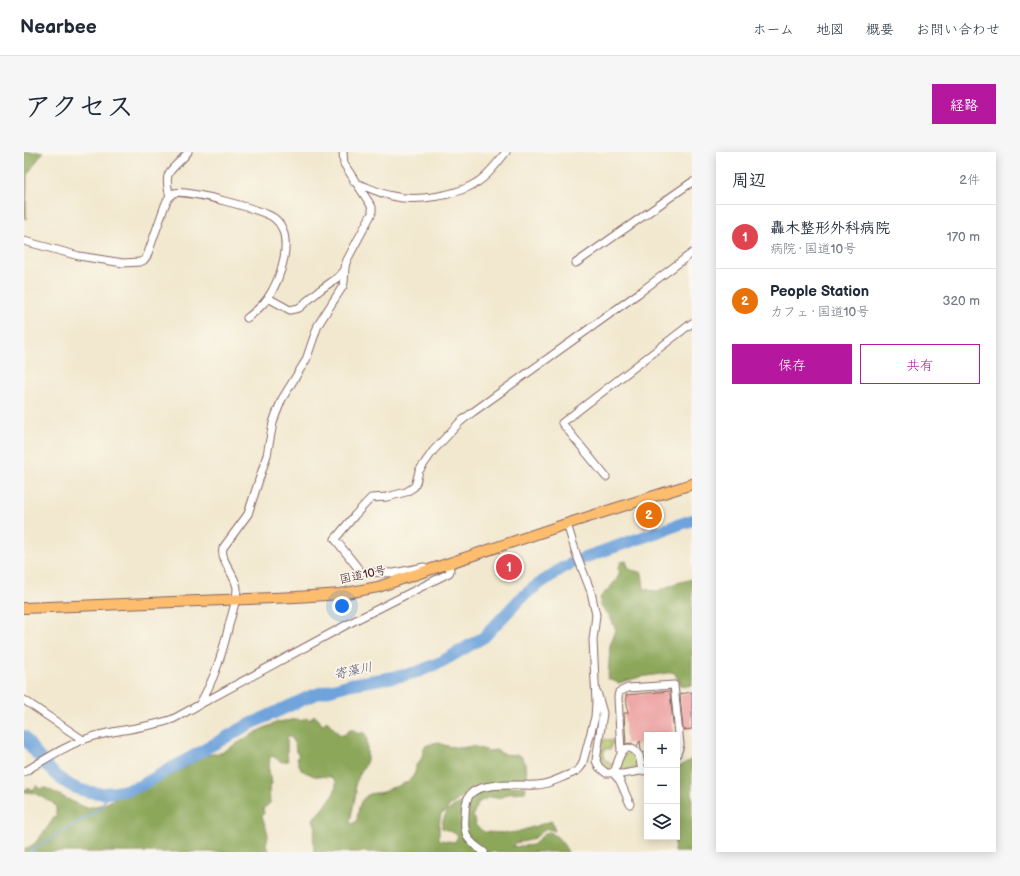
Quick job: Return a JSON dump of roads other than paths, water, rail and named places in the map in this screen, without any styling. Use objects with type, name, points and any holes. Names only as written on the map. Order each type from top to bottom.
[{"type":"highway","name":"国道10号","points":[[24,608],[296,597],[353,592],[394,582],[566,524],[692,484]]},
{"type":"street","points":[[170,197],[166,184],[169,173],[188,152]]},
{"type":"street","points":[[199,705],[211,684],[218,665],[225,644],[236,599],[235,580],[223,557],[223,548],[248,514],[267,455],[273,423],[282,399],[306,360],[318,325],[343,286],[345,281],[344,271],[346,260],[371,216],[372,210],[370,204],[354,182],[344,164],[343,152]]},
{"type":"street","points":[[354,182],[394,197],[421,198],[450,193],[476,183],[495,166],[506,152]]},
{"type":"street","points":[[576,263],[692,182]]},
{"type":"street","points":[[24,241],[79,256],[123,263],[140,262],[148,256],[165,205],[170,197],[175,193],[187,193],[266,213],[274,217],[279,223],[282,229],[286,250],[276,282],[268,298],[247,318]]},
{"type":"street","points":[[24,772],[56,753],[83,740],[112,732],[161,723],[173,719],[348,624],[449,573],[449,564],[394,573],[361,572],[335,539],[371,498],[387,497],[410,490],[416,483],[421,467],[433,451],[460,422],[692,253]]},
{"type":"street","points":[[268,298],[290,310],[299,308],[344,271]]},
{"type":"street","points":[[606,477],[562,423],[692,323]]},
{"type":"street","points":[[484,852],[469,840],[466,834],[465,818],[469,796],[474,791],[502,784],[542,784],[580,768],[584,762],[595,717],[596,703],[593,640],[596,615],[593,597],[566,524]]},
{"type":"street","points":[[613,773],[622,752],[618,697],[619,692],[628,688],[674,685],[679,732]]},
{"type":"street","points":[[594,686],[600,700],[603,713],[597,764],[601,770],[606,773],[644,770],[638,753],[630,749],[624,749],[622,752]]},
{"type":"street","points":[[24,700],[83,740]]},
{"type":"street","points":[[613,773],[620,781],[630,804]]},
{"type":"waterway","name":"寄藻川","points":[[24,736],[47,766],[59,778],[72,786],[86,791],[102,793],[120,792],[140,786],[246,726],[313,695],[351,684],[406,675],[420,671],[443,661],[484,637],[520,599],[562,568],[586,557],[692,520]]},
{"type":"waterway","points":[[29,852],[101,808],[109,792]]},
{"type":"place","name":"People Station","points":[[649,515]]},
{"type":"place","name":"轟木整形外科病院","points":[[509,567]]}]
